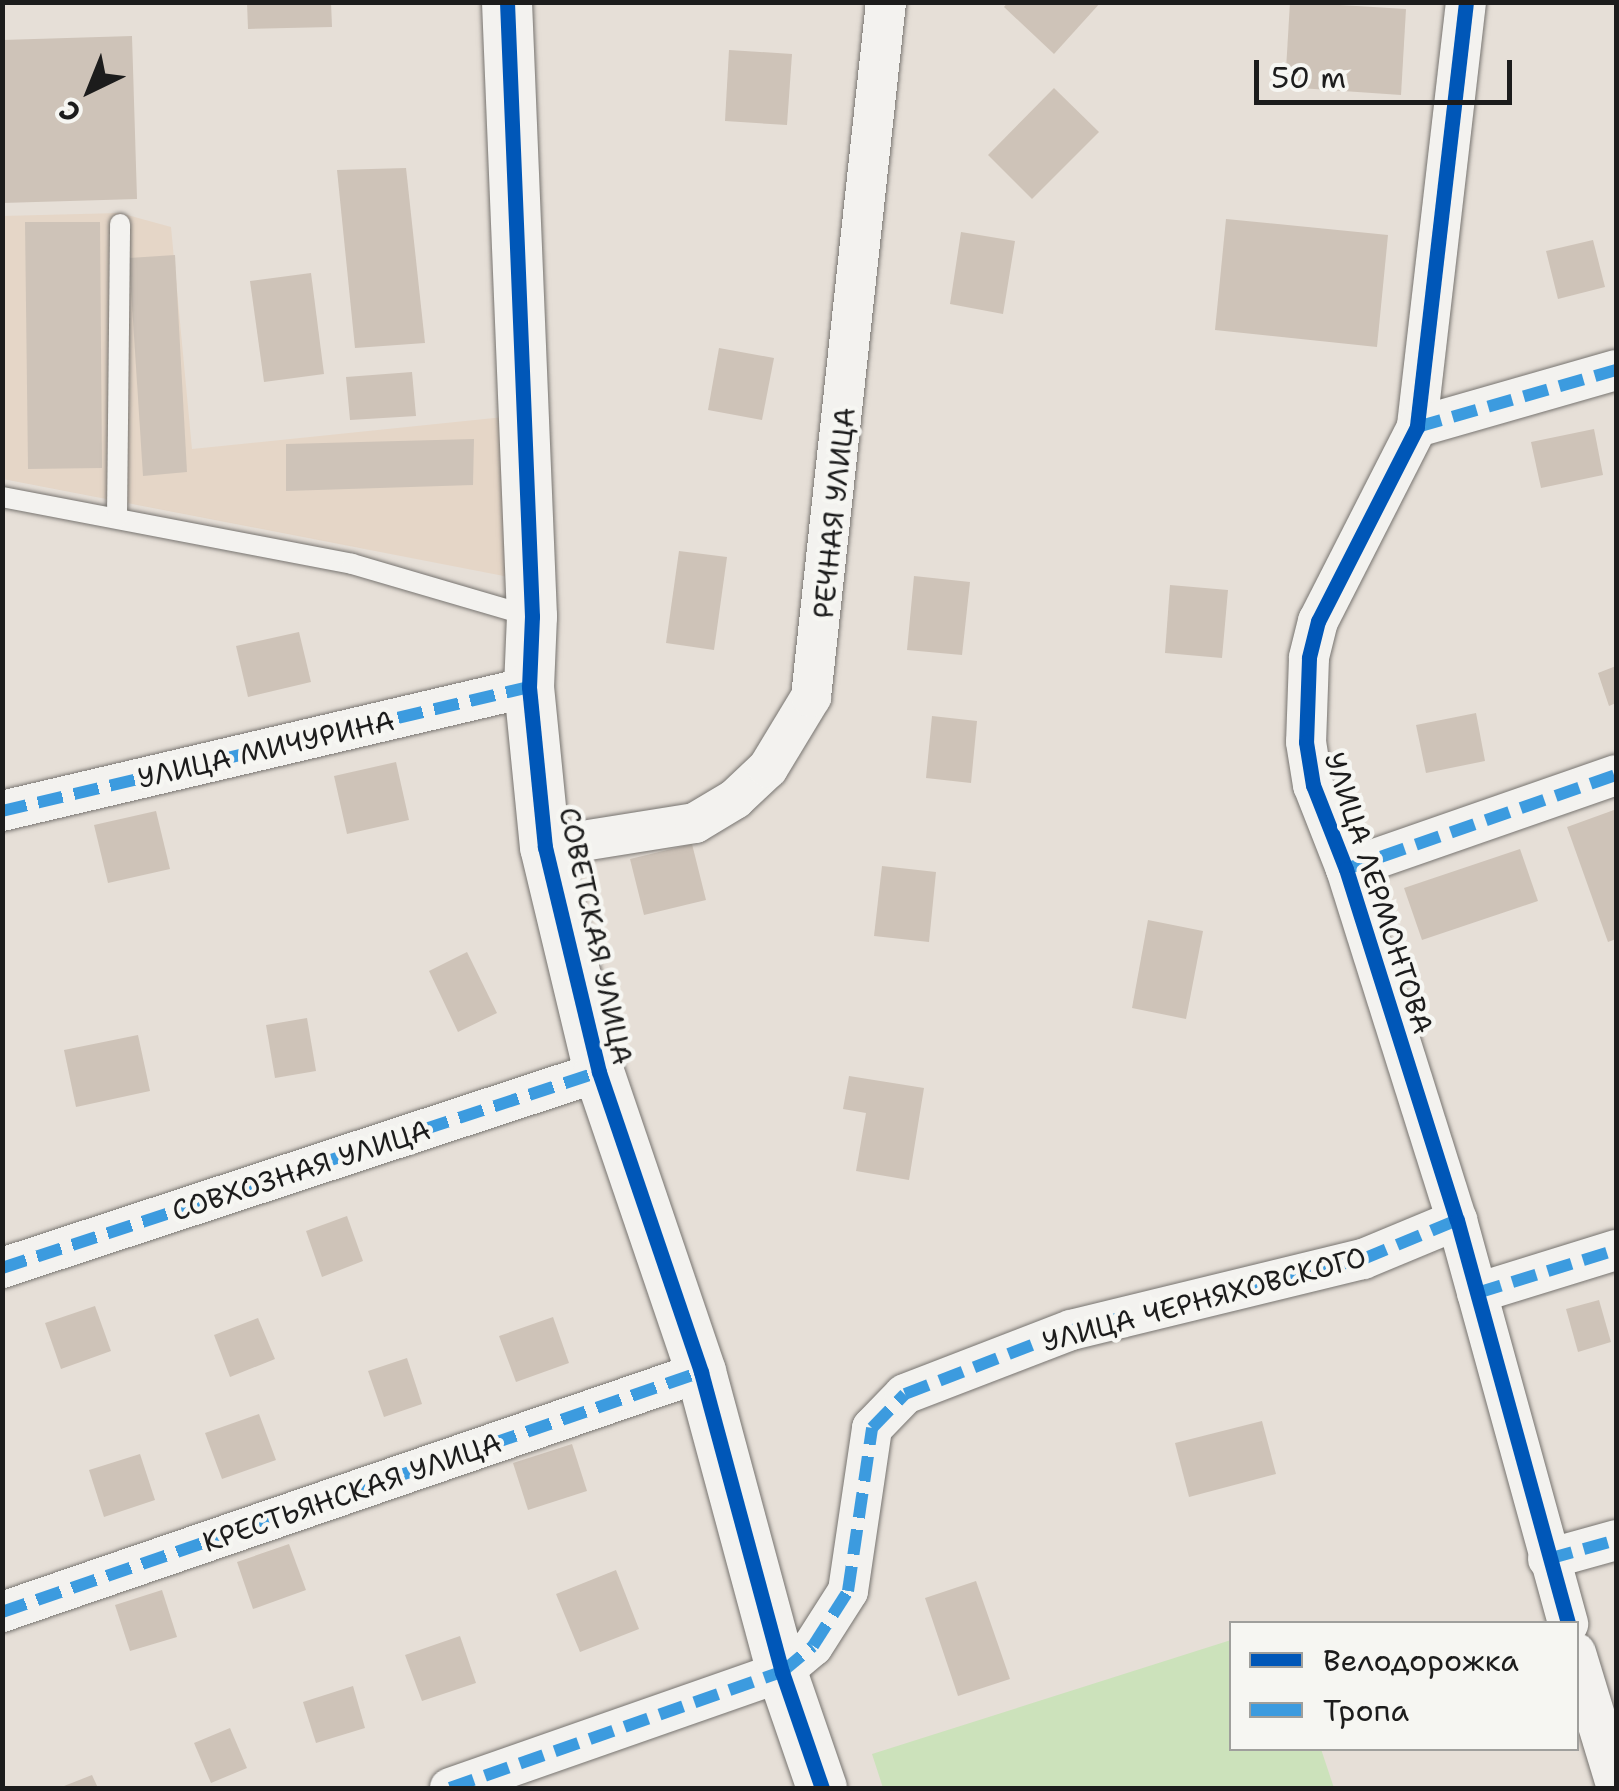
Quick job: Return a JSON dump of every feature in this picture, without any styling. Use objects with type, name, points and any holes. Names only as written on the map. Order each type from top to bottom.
[{"type":"street","name":"СОВЕТСКАЯ УЛИЦА","points":[[507,2],[532,616],[529,687],[545,847],[599,1072],[701,1372],[782,1672],[822,1788]]},
{"type":"street","name":"РЕЧНАЯ УЛИЦА","points":[[545,847],[696,822],[768,768],[812,697],[886,2]]},
{"type":"street","name":"УЛИЦА ЛЕРМОНТОВА","points":[[1466,2],[1417,426],[1343,568],[1309,658],[1306,742],[1313,785],[1346,869],[1456,1220],[1567,1621]]},
{"type":"street","points":[[1417,426],[1616,370]]},
{"type":"street","name":"УЛИЦА МИЧУРИНА","points":[[2,811],[529,687]]},
{"type":"street","points":[[1346,869],[1616,774]]},
{"type":"street","name":"СОВХОЗНАЯ УЛИЦА","points":[[2,1268],[599,1072]]},
{"type":"street","name":"УЛИЦА ЧЕРНЯХОВСКОГО","points":[[450,1788],[782,1672],[832,1625],[848,1591],[872,1428],[904,1394],[1071,1330],[1330,1268],[1456,1220]]},
{"type":"street","points":[[1477,1293],[1616,1250]]},
{"type":"street","name":"КРЕСТЬЯНСКАЯ УЛИЦА","points":[[2,1612],[701,1372]]},
{"type":"street","points":[[1548,1559],[1616,1540]]},
{"type":"street","points":[[1579,1663],[1616,1785]]},
{"type":"lane","points":[[117,518],[120,224]]},
{"type":"lane","points":[[2,497],[352,564],[532,616]]},
{"type":"shaded area","points":[[120,213],[171,227],[192,449],[504,417],[509,577],[3,479],[2,216]]},
{"type":"green space","points":[[1229,1641],[1229,1751],[1322,1751],[1334,1788],[883,1788],[872,1754]]},
{"type":"building","points":[[247,2],[331,2],[332,27],[248,29]]},
{"type":"building","points":[[1008,2],[1101,2],[1054,54],[1004,7]]},
{"type":"building","points":[[1290,2],[1406,9],[1401,95],[1285,87]]},
{"type":"building","points":[[132,36],[137,199],[2,203],[2,40]]},
{"type":"building","points":[[729,50],[792,54],[787,125],[725,121]]},
{"type":"building","points":[[1054,88],[1099,132],[1032,199],[988,155]]},
{"type":"building","points":[[406,168],[425,343],[355,348],[337,170]]},
{"type":"building","points":[[1226,219],[1388,235],[1377,347],[1215,330]]},
{"type":"building","points":[[25,222],[100,222],[102,468],[28,469]]},
{"type":"building","points":[[961,232],[1015,241],[1003,314],[950,304]]},
{"type":"building","points":[[1593,240],[1605,287],[1558,299],[1546,251]]},
{"type":"building","points":[[175,255],[187,472],[143,476],[129,258]]},
{"type":"building","points":[[311,273],[324,374],[264,382],[250,281]]},
{"type":"building","points":[[719,348],[774,358],[762,420],[708,410]]},
{"type":"building","points":[[412,372],[416,416],[350,420],[346,377]]},
{"type":"building","points":[[1594,429],[1603,475],[1541,488],[1531,442]]},
{"type":"building","points":[[474,439],[473,485],[286,491],[286,444]]},
{"type":"building","points":[[679,551],[727,557],[714,650],[666,643]]},
{"type":"building","points":[[914,576],[970,582],[962,655],[907,650]]},
{"type":"building","points":[[1170,585],[1228,590],[1222,658],[1165,653]]},
{"type":"building","points":[[299,632],[311,682],[248,697],[236,646]]},
{"type":"building","points":[[1616,666],[1616,703],[1609,706],[1598,673]]},
{"type":"building","points":[[1476,713],[1485,761],[1426,773],[1416,725]]},
{"type":"building","points":[[932,716],[977,721],[971,783],[926,778]]},
{"type":"building","points":[[396,762],[409,820],[347,834],[334,776]]},
{"type":"building","points":[[1614,810],[1616,939],[1608,942],[1567,827]]},
{"type":"building","points":[[156,811],[170,869],[108,883],[94,825]]},
{"type":"building","points":[[692,844],[706,900],[644,915],[630,859]]},
{"type":"building","points":[[1520,849],[1538,901],[1422,940],[1404,888]]},
{"type":"building","points":[[882,866],[936,872],[929,942],[874,936]]},
{"type":"building","points":[[1148,920],[1203,931],[1186,1019],[1132,1008]]},
{"type":"building","points":[[467,952],[497,1013],[458,1032],[429,971]]},
{"type":"building","points":[[307,1018],[316,1071],[275,1078],[266,1025]]},
{"type":"building","points":[[138,1035],[150,1091],[76,1107],[64,1050]]},
{"type":"building","points":[[849,1076],[924,1088],[909,1180],[856,1171],[866,1113],[843,1109]]},
{"type":"building","points":[[347,1216],[363,1261],[322,1277],[306,1231]]},
{"type":"building","points":[[1599,1300],[1611,1342],[1578,1352],[1566,1309]]},
{"type":"building","points":[[95,1306],[111,1351],[61,1369],[45,1323]]},
{"type":"building","points":[[553,1317],[569,1363],[516,1382],[499,1336]]},
{"type":"building","points":[[258,1318],[275,1359],[230,1377],[214,1335]]},
{"type":"building","points":[[407,1358],[422,1404],[384,1417],[368,1371]]},
{"type":"building","points":[[259,1414],[276,1460],[222,1479],[205,1433]]},
{"type":"building","points":[[1262,1421],[1276,1474],[1189,1497],[1175,1443]]},
{"type":"building","points":[[572,1444],[587,1491],[528,1510],[513,1463]]},
{"type":"building","points":[[140,1454],[155,1500],[104,1517],[89,1470]]},
{"type":"building","points":[[289,1544],[306,1590],[253,1609],[237,1562]]},
{"type":"building","points":[[616,1570],[639,1629],[580,1652],[556,1594]]},
{"type":"building","points":[[976,1581],[1010,1679],[958,1696],[925,1598]]},
{"type":"building","points":[[162,1590],[177,1637],[130,1651],[115,1605]]},
{"type":"building","points":[[460,1636],[476,1683],[422,1701],[405,1655]]},
{"type":"building","points":[[353,1686],[365,1728],[316,1743],[303,1702]]},
{"type":"building","points":[[230,1728],[247,1768],[211,1783],[194,1743]]},
{"type":"building","points":[[92,1775],[98,1788],[59,1788]]},
{"type":"marked path","points":[[1417,427],[1616,370]]},
{"type":"marked path","points":[[2,811],[529,687]]},
{"type":"marked path","points":[[1346,869],[1616,775]]},
{"type":"marked path","points":[[2,1268],[599,1072]]},
{"type":"marked path","points":[[450,1788],[782,1672],[813,1646],[848,1591],[872,1428],[905,1394],[1071,1330],[1363,1259],[1457,1220]]},
{"type":"marked path","points":[[1477,1293],[1616,1250]]},
{"type":"marked path","points":[[2,1612],[701,1372]]},
{"type":"marked path","points":[[1548,1559],[1616,1540]]},
{"type":"cycle path","points":[[507,2],[532,616],[529,687],[545,847],[599,1072],[701,1372],[782,1672],[822,1788]]},
{"type":"cycle path","points":[[1466,2],[1417,427],[1318,621],[1309,658],[1306,742],[1313,785],[1346,869],[1457,1220],[1567,1621]]}]
